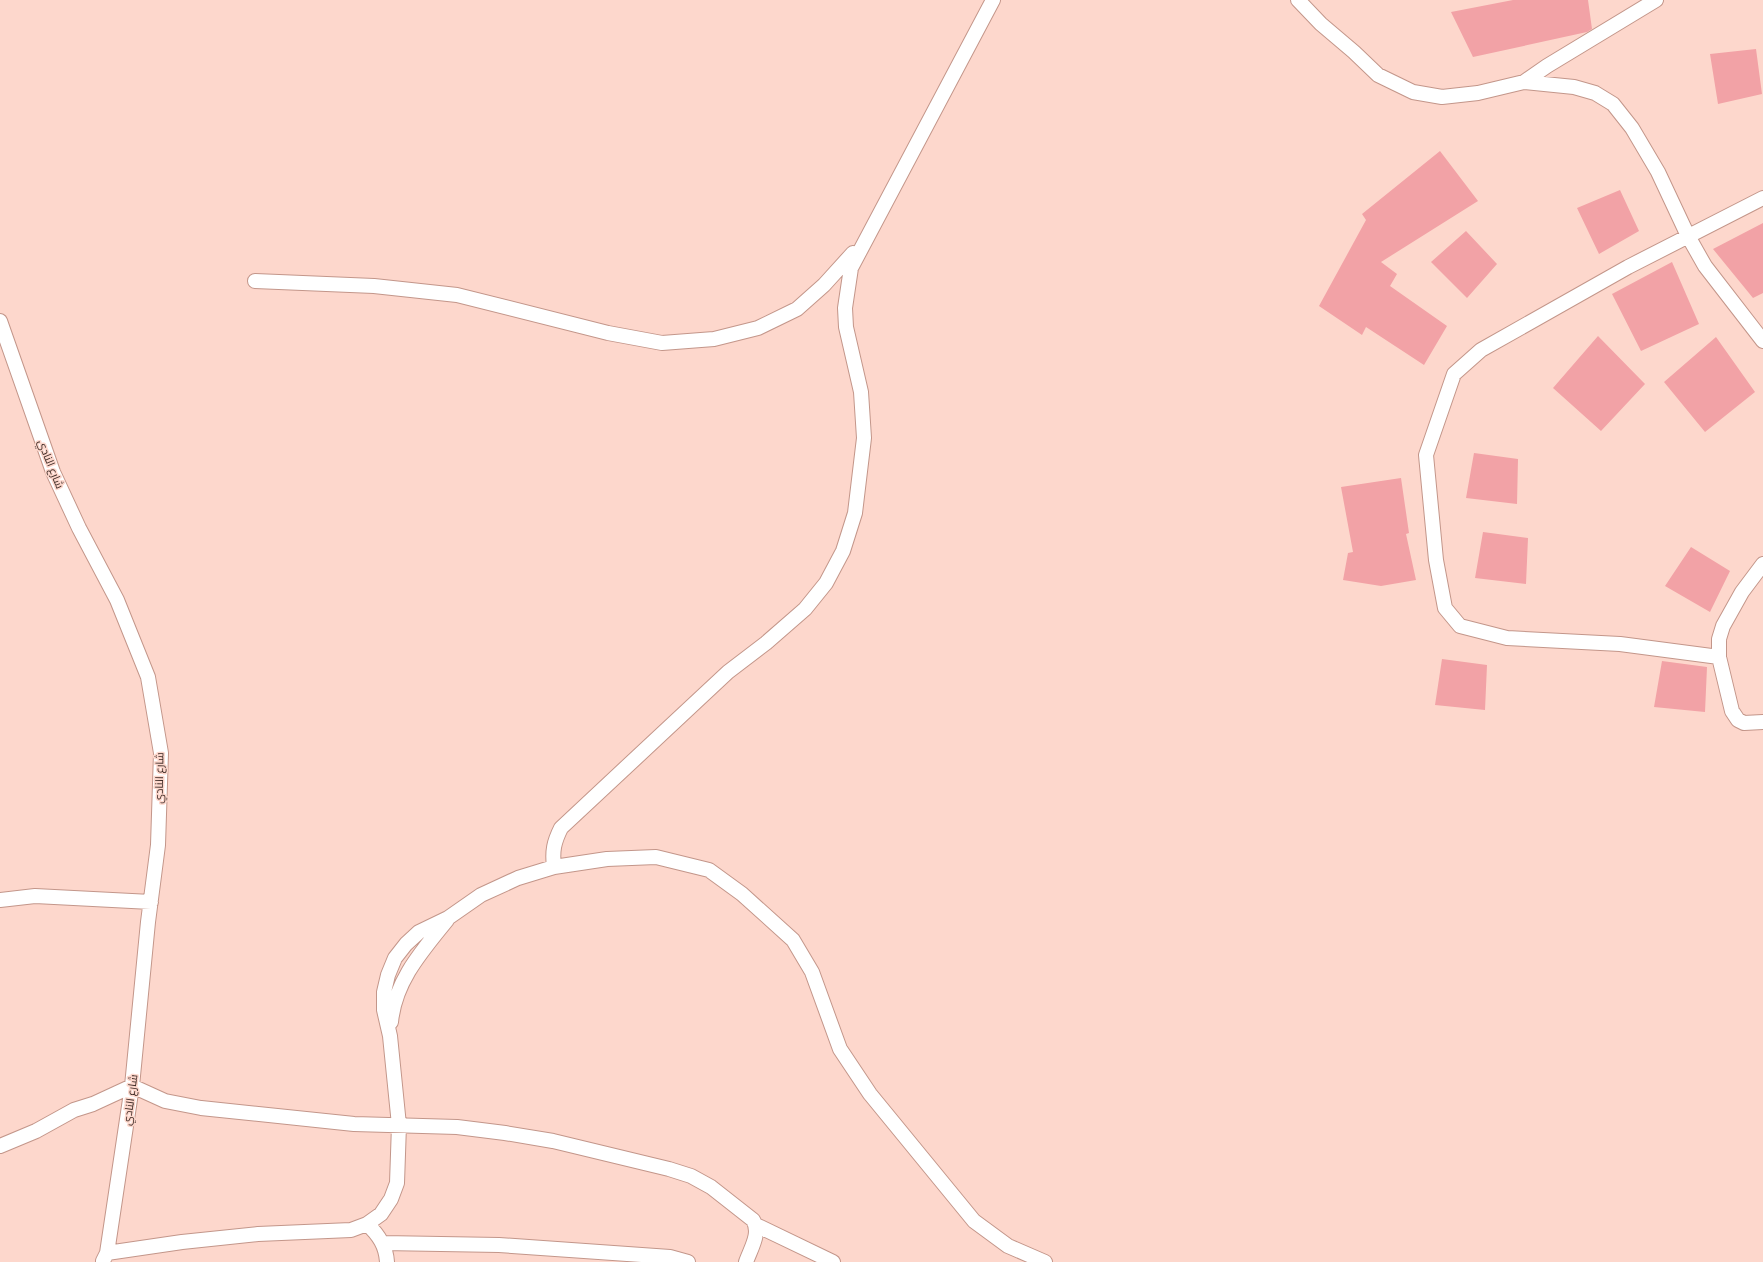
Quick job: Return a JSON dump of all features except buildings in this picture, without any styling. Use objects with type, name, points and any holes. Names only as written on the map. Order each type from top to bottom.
[{"type":"street","points":[[554,867],[552,853],[554,840],[561,828],[728,672],[766,643],[805,609],[826,583],[843,551],[855,513],[864,438],[860,392],[846,326],[845,308],[851,268],[993,0]]},
{"type":"street","points":[[1298,0],[1321,24],[1378,74],[1413,92],[1442,97],[1478,93],[1524,82],[1574,87],[1595,93],[1613,104],[1632,128],[1658,172],[1688,236],[1705,266],[1763,341]]},
{"type":"street","points":[[1524,82],[1568,53],[1656,0]]},
{"type":"street","points":[[1719,657],[1620,644],[1507,638],[1460,626],[1445,608],[1436,560],[1426,455],[1454,374],[1481,350],[1628,267],[1763,198]]},
{"type":"street","points":[[254,281],[374,286],[457,295],[608,333],[662,343],[714,339],[758,328],[797,309],[824,285],[866,239]]},
{"type":"street","name":"شارع النادي","points":[[0,321],[52,472],[79,528],[117,600],[148,677],[161,753],[158,845],[132,1086],[105,1258]]},
{"type":"street","points":[[1763,564],[1742,592],[1723,626],[1719,639],[1719,657],[1732,712],[1738,720],[1744,723],[1763,722]]},
{"type":"street","points":[[105,1258],[182,1242],[258,1234],[351,1230],[367,1224],[381,1214],[391,1200],[397,1183],[399,1125],[390,1036],[392,1010],[403,980],[420,953],[448,918],[481,895],[518,878],[554,867],[607,859],[656,857],[710,870],[742,894],[793,940],[812,972],[840,1048],[870,1094],[924,1162],[974,1221],[1008,1246],[1045,1262]]},
{"type":"street","points":[[0,900],[35,896],[151,902]]},
{"type":"street","points":[[0,1146],[36,1131],[74,1110],[94,1104],[132,1086],[166,1101],[201,1108],[354,1124],[457,1127],[505,1133],[553,1141],[669,1169],[691,1176],[711,1187],[753,1220],[756,1225],[757,1232],[746,1262]]},
{"type":"street","points":[[367,1224],[383,1243],[387,1262]]},
{"type":"street","points":[[756,1225],[832,1262]]},
{"type":"street","points":[[383,1243],[499,1245],[670,1258],[688,1262]]}]
